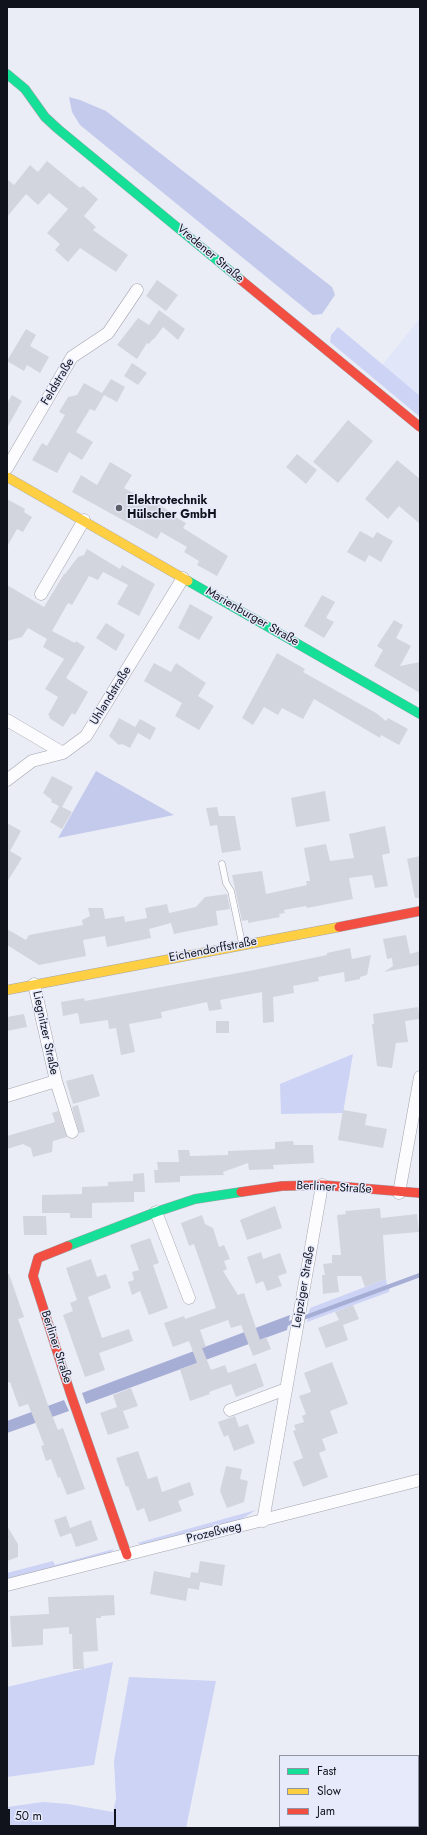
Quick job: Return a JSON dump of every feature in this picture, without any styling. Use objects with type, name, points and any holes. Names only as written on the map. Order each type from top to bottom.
[{"type":"street","name":"Vredener Straße","points":[[7,74],[25,89],[45,117],[58,129],[420,427]]},
{"type":"street","name":"Feldstraße","points":[[7,468],[72,357],[108,333],[137,290]]},
{"type":"street","name":"Marienburger Straße","points":[[7,477],[420,714]]},
{"type":"street","points":[[41,594],[84,520]]},
{"type":"street","name":"Uhlandstraße","points":[[7,780],[32,761],[63,753],[86,736],[183,578]]},
{"type":"street","points":[[7,720],[63,753]]},
{"type":"street","name":"Eichendorffstraße","points":[[7,990],[420,911]]},
{"type":"street","name":"Liegnitzer Straße","points":[[34,984],[56,1081],[72,1132]]},
{"type":"street","points":[[399,1193],[420,1077]]},
{"type":"street","name":"Liegnitzer Straße","points":[[7,1096],[56,1081]]},
{"type":"street","name":"Berliner Straße","points":[[127,1555],[78,1411],[70,1392],[33,1276],[38,1258],[156,1212],[195,1199],[282,1186],[322,1185],[399,1193],[420,1193]]},
{"type":"street","name":"Leipziger Straße","points":[[263,1521],[294,1337],[322,1185]]},
{"type":"street","points":[[156,1212],[190,1298]]},
{"type":"street","points":[[230,1410],[286,1389]]},
{"type":"street","name":"Prozeßweg","points":[[7,1585],[420,1480]]},
{"type":"lane","points":[[222,864],[226,883],[230,891],[242,945]]},
{"type":"shaded area","points":[[69,97],[106,111],[332,287],[335,295],[322,314],[313,315],[80,125],[72,112]]},
{"type":"shaded area","points":[[420,318],[420,396],[382,365]]},
{"type":"shaded area","points":[[338,327],[420,396],[420,417],[330,342],[331,335]]},
{"type":"shaded area","points":[[96,771],[174,815],[58,838]]},
{"type":"shaded area","points":[[353,1054],[343,1113],[281,1114],[280,1084]]},
{"type":"shaded area","points":[[386,1279],[387,1286],[308,1314],[310,1308]]},
{"type":"shaded area","points":[[390,1287],[389,1292],[307,1322],[308,1317]]},
{"type":"shaded area","points":[[290,1315],[287,1330],[86,1404],[82,1393]]},
{"type":"shaded area","points":[[64,1400],[69,1411],[7,1433],[7,1421]]},
{"type":"shaded area","points":[[256,1510],[240,1520],[143,1545],[137,1543]]},
{"type":"shaded area","points":[[114,1549],[109,1555],[7,1580],[7,1573],[53,1561],[55,1565]]},
{"type":"shaded area","points":[[113,1662],[94,1765],[7,1777],[7,1687]]},
{"type":"shaded area","points":[[129,1677],[216,1681],[186,1828],[7,1828],[7,1807],[43,1802],[68,1804],[113,1812],[116,1799],[114,1761]]},
{"type":"building","points":[[47,161],[80,188],[83,186],[98,199],[84,216],[96,227],[93,230],[128,255],[116,272],[80,248],[68,262],[55,250],[60,244],[47,233],[68,209],[49,193],[38,205],[26,194],[7,217],[7,179],[14,185],[30,165],[38,172]]},
{"type":"building","points":[[157,280],[178,295],[166,311],[146,296]]},
{"type":"building","points":[[159,310],[185,329],[178,340],[163,327],[149,344],[147,343],[137,359],[117,345],[138,318],[149,325]]},
{"type":"building","points":[[26,329],[36,335],[30,346],[49,357],[40,373],[27,365],[24,371],[7,361]]},
{"type":"building","points":[[132,363],[147,373],[138,385],[124,376]]},
{"type":"building","points":[[111,379],[125,387],[117,402],[104,395],[95,411],[90,409],[76,432],[93,442],[82,460],[69,452],[57,473],[32,460],[42,443],[47,446],[65,415],[59,412],[68,397],[77,395],[84,383],[102,393]]},
{"type":"building","points":[[12,395],[22,401],[7,428],[7,403]]},
{"type":"building","points":[[348,420],[373,441],[338,483],[313,462]]},
{"type":"building","points":[[297,454],[317,470],[306,484],[286,467]]},
{"type":"building","points":[[397,460],[420,479],[420,524],[399,506],[388,519],[365,499]]},
{"type":"building","points":[[110,462],[132,475],[124,488],[171,512],[170,514],[186,523],[183,528],[228,556],[217,576],[197,565],[199,561],[184,552],[187,547],[161,532],[157,539],[72,492],[81,475],[97,485]]},
{"type":"building","points":[[7,499],[25,509],[24,512],[32,517],[23,532],[17,529],[7,547]]},
{"type":"building","points":[[360,531],[373,538],[377,532],[393,541],[381,562],[369,555],[365,562],[347,552]]},
{"type":"building","points":[[87,549],[120,569],[122,565],[155,584],[139,616],[117,604],[128,585],[103,572],[98,580],[89,576],[72,605],[68,603],[52,631],[75,643],[76,641],[85,647],[66,678],[88,692],[75,715],[72,713],[63,727],[49,718],[50,716],[48,715],[58,697],[45,689],[64,659],[43,647],[47,639],[28,628],[22,637],[7,641],[7,585],[44,607],[64,574],[78,557],[84,555]]},
{"type":"building","points":[[322,595],[335,602],[326,618],[334,622],[324,638],[304,626]]},
{"type":"building","points":[[190,604],[213,617],[199,640],[178,628]]},
{"type":"building","points":[[394,620],[403,625],[396,638],[411,646],[400,666],[420,662],[420,693],[374,666],[383,650],[377,646]]},
{"type":"building","points":[[106,623],[125,635],[116,651],[96,638]]},
{"type":"building","points":[[277,653],[305,669],[303,672],[376,713],[386,721],[388,718],[408,729],[399,745],[381,735],[380,738],[314,699],[303,719],[282,708],[278,715],[264,707],[253,725],[242,718]]},
{"type":"building","points":[[154,663],[171,672],[176,663],[206,683],[198,696],[214,706],[199,730],[175,716],[182,703],[144,681]]},
{"type":"building","points":[[119,718],[135,727],[140,719],[156,728],[150,740],[138,733],[130,748],[122,744],[119,745],[109,736]]},
{"type":"building","points":[[52,776],[73,787],[62,807],[72,812],[62,829],[50,822],[59,806],[51,802],[52,800],[43,793]]},
{"type":"building","points":[[325,791],[330,821],[296,827],[291,798]]},
{"type":"building","points":[[217,807],[219,816],[235,816],[241,850],[222,853],[217,825],[210,826],[206,808]]},
{"type":"building","points":[[7,823],[21,831],[10,851],[22,858],[7,882]]},
{"type":"building","points":[[385,826],[390,853],[382,855],[388,886],[375,888],[372,875],[349,878],[353,899],[307,908],[306,906],[284,910],[285,913],[279,914],[280,917],[248,923],[248,920],[242,921],[232,875],[262,871],[266,894],[307,885],[306,881],[310,881],[304,848],[326,844],[330,861],[354,858],[349,834]]},
{"type":"building","points":[[420,856],[420,898],[415,898],[407,859]]},
{"type":"building","points":[[227,894],[230,909],[216,911],[218,925],[174,934],[171,923],[149,929],[151,938],[107,947],[105,936],[83,940],[86,956],[39,965],[7,945],[7,929],[26,940],[29,935],[83,925],[82,920],[90,916],[88,908],[103,908],[105,919],[124,916],[125,922],[147,918],[145,908],[167,904],[169,913],[196,907],[205,897]]},
{"type":"building","points":[[406,935],[410,954],[420,951],[420,965],[384,972],[393,966],[392,958],[387,959],[383,939]]},
{"type":"building","points":[[350,948],[352,959],[371,955],[367,975],[360,977],[360,979],[345,982],[344,972],[318,977],[319,981],[293,986],[294,993],[273,997],[274,1022],[263,1023],[262,992],[220,1000],[222,1009],[209,1011],[207,1002],[161,1012],[162,1018],[129,1024],[135,1052],[121,1055],[116,1028],[109,1029],[108,1020],[80,1024],[78,1013],[63,1016],[61,1002],[84,998],[85,1001],[249,971],[327,955],[327,953]]},
{"type":"building","points":[[418,1007],[420,1019],[405,1021],[408,1042],[396,1043],[392,1068],[377,1066],[372,1024],[374,1024],[373,1014]]},
{"type":"building","points":[[24,1014],[27,1027],[7,1031],[7,1017]]},
{"type":"building","points":[[216,1021],[229,1021],[229,1033],[216,1033]]},
{"type":"building","points":[[93,1074],[100,1096],[73,1104],[66,1081]]},
{"type":"building","points":[[78,1105],[85,1132],[79,1133],[72,1107]]},
{"type":"building","points":[[343,1110],[367,1114],[365,1125],[387,1129],[383,1148],[338,1140]]},
{"type":"building","points":[[58,1111],[67,1137],[53,1141],[52,1152],[33,1157],[31,1148],[23,1144],[7,1149],[7,1136],[55,1122],[52,1113]]},
{"type":"building","points":[[293,1141],[294,1145],[313,1145],[314,1163],[273,1165],[274,1169],[249,1170],[248,1163],[223,1172],[224,1175],[180,1176],[180,1182],[155,1183],[154,1170],[158,1170],[157,1162],[179,1162],[178,1150],[189,1150],[190,1156],[228,1155],[228,1151],[275,1149],[275,1142]]},
{"type":"building","points":[[144,1173],[145,1192],[134,1192],[134,1202],[92,1203],[92,1218],[70,1218],[70,1213],[42,1213],[42,1195],[82,1194],[82,1187],[108,1186],[108,1182],[133,1181],[133,1174]]},
{"type":"building","points":[[275,1206],[282,1228],[247,1240],[240,1220]]},
{"type":"building","points":[[380,1208],[381,1218],[417,1214],[419,1232],[383,1235],[386,1279],[365,1287],[361,1276],[337,1276],[339,1292],[323,1294],[322,1275],[325,1275],[323,1264],[332,1263],[332,1255],[341,1255],[337,1215],[346,1214],[345,1211]]},
{"type":"building","points":[[202,1215],[205,1224],[213,1228],[219,1247],[224,1245],[230,1259],[224,1261],[227,1269],[223,1271],[238,1295],[244,1293],[260,1340],[266,1337],[271,1349],[253,1356],[241,1325],[231,1328],[228,1320],[200,1330],[206,1347],[202,1348],[211,1370],[225,1365],[228,1373],[256,1363],[264,1386],[236,1397],[231,1384],[190,1401],[180,1369],[197,1363],[189,1341],[173,1347],[164,1323],[184,1316],[185,1319],[216,1308],[194,1244],[189,1246],[181,1223]]},
{"type":"building","points":[[23,1216],[46,1216],[47,1235],[24,1235]]},
{"type":"building","points":[[150,1238],[159,1263],[153,1265],[168,1308],[149,1315],[140,1291],[132,1295],[128,1282],[134,1280],[132,1272],[139,1270],[130,1245]]},
{"type":"building","points":[[261,1252],[263,1259],[280,1253],[287,1273],[278,1276],[282,1286],[267,1291],[263,1281],[256,1284],[247,1257]]},
{"type":"building","points":[[91,1259],[97,1277],[106,1274],[111,1288],[88,1297],[102,1338],[129,1329],[133,1341],[99,1353],[105,1370],[85,1377],[63,1315],[73,1311],[70,1303],[77,1300],[66,1268]]},
{"type":"building","points":[[7,1274],[9,1274],[24,1317],[18,1319],[49,1408],[58,1430],[63,1428],[85,1489],[67,1495],[60,1477],[58,1478],[51,1459],[46,1461],[41,1446],[44,1445],[28,1404],[19,1407],[10,1382],[7,1383]]},
{"type":"building","points":[[353,1305],[359,1319],[343,1325],[348,1340],[326,1348],[318,1328],[339,1320],[335,1312]]},
{"type":"building","points":[[332,1362],[348,1404],[330,1411],[338,1433],[322,1439],[326,1450],[319,1453],[328,1477],[303,1487],[293,1462],[303,1458],[293,1431],[296,1430],[294,1425],[304,1422],[302,1416],[306,1414],[299,1396],[311,1392],[304,1373]]},
{"type":"building","points":[[131,1388],[138,1406],[123,1411],[129,1428],[108,1435],[100,1413],[117,1407],[113,1395]]},
{"type":"building","points":[[235,1416],[239,1427],[248,1424],[255,1443],[234,1451],[228,1435],[224,1437],[218,1422]]},
{"type":"building","points":[[138,1451],[148,1479],[157,1476],[162,1492],[190,1482],[194,1495],[178,1501],[182,1511],[149,1522],[144,1508],[137,1511],[128,1486],[126,1487],[116,1458]]},
{"type":"building","points":[[226,1466],[242,1469],[240,1479],[248,1481],[244,1502],[227,1508],[220,1491]]},
{"type":"building","points":[[66,1516],[70,1528],[91,1520],[98,1540],[76,1547],[71,1533],[60,1537],[54,1520]]},
{"type":"building","points":[[7,1526],[18,1544],[18,1557],[7,1561]]},
{"type":"building","points":[[200,1561],[225,1565],[222,1586],[200,1582],[199,1590],[188,1588],[186,1601],[150,1594],[154,1571],[190,1578],[191,1572],[198,1573]]},
{"type":"building","points":[[114,1595],[115,1615],[96,1618],[98,1651],[83,1652],[84,1669],[73,1669],[72,1634],[69,1634],[69,1627],[43,1629],[43,1645],[12,1647],[10,1616],[49,1614],[48,1597]]},
{"type":"waterway","points":[[284,1325],[420,1275]]},
{"type":"traffic: fast","points":[[7,74],[25,89],[45,117],[58,129],[241,280]]},
{"type":"traffic: fast","points":[[188,581],[420,714]]},
{"type":"traffic: fast","points":[[68,1246],[156,1212],[195,1199],[241,1192]]},
{"type":"traffic: slow","points":[[7,477],[188,581]]},
{"type":"traffic: slow","points":[[7,990],[339,927]]},
{"type":"traffic: jam","points":[[241,280],[420,427]]},
{"type":"traffic: jam","points":[[339,927],[420,911]]},
{"type":"traffic: jam","points":[[241,1192],[282,1186],[322,1185],[420,1193]]},
{"type":"traffic: jam","points":[[68,1246],[38,1258],[33,1276],[70,1392],[127,1555]]},
{"type":"place","name":"Elektrotechnik Hülscher GmbH","points":[[119,508]]}]
